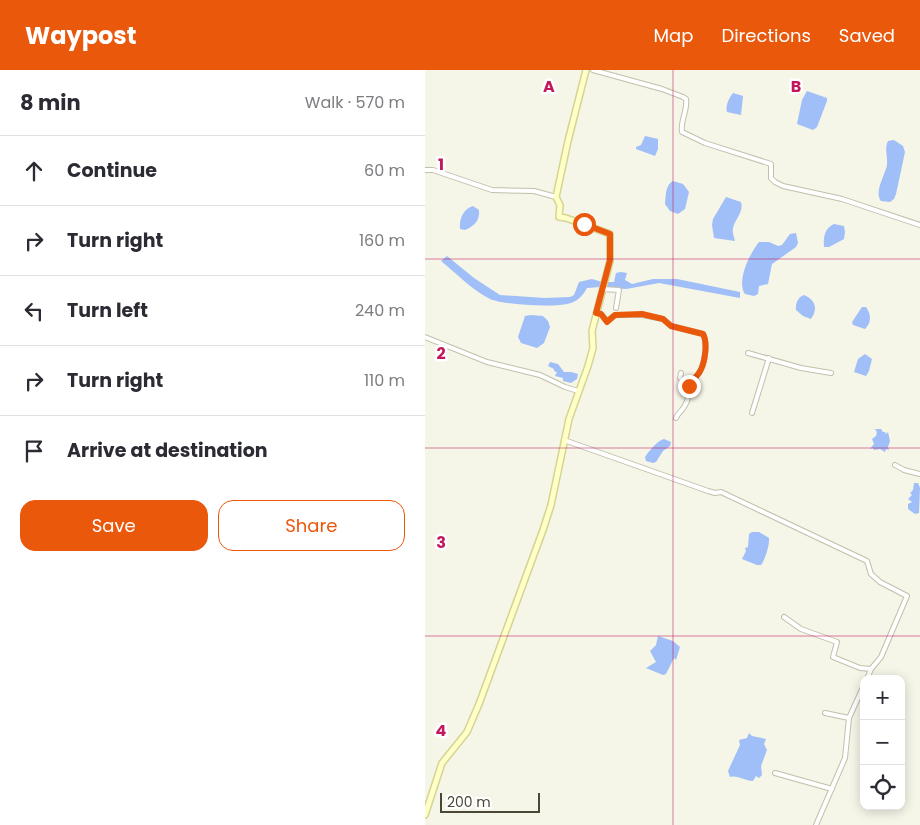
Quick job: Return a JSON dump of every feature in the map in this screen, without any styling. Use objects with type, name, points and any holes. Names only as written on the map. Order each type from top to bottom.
[{"type":"street","points":[[425,815],[442,763],[467,732],[510,621],[551,505],[564,440],[593,348],[592,331],[610,260],[610,234],[559,217],[560,205],[556,197],[585,70]]},
{"type":"street","points":[[593,70],[662,89],[686,99],[687,104],[681,126],[682,132],[705,143],[771,164],[771,178],[775,182],[842,199],[920,225]]},
{"type":"street","points":[[425,170],[433,170],[492,190],[534,191],[556,197]]},
{"type":"street","points":[[602,289],[619,290],[616,308]]},
{"type":"street","points":[[596,313],[601,314],[607,322],[615,315],[642,314],[663,319],[671,326],[703,334],[706,339],[701,371],[689,386]]},
{"type":"street","points":[[425,337],[487,362],[540,375],[578,391]]},
{"type":"street","points":[[747,353],[801,368],[831,373]]},
{"type":"street","points":[[752,413],[769,358]]},
{"type":"street","points":[[677,418],[678,414],[683,410],[690,392],[689,386],[680,378],[681,374]]},
{"type":"street","points":[[564,440],[708,491],[721,492],[867,561],[871,574],[879,582],[907,596],[881,657],[869,675]]},
{"type":"street","points":[[895,465],[904,470],[920,474]]},
{"type":"street","points":[[784,617],[801,629],[837,642],[833,658],[860,668],[871,669]]},
{"type":"street","points":[[816,825],[845,758],[849,718],[860,694]]},
{"type":"street","points":[[825,713],[849,718]]},
{"type":"street","points":[[775,773],[832,789]]},
{"type":"water","points":[[807,91],[827,98],[817,127],[813,130],[797,124],[802,100]]},
{"type":"water","points":[[733,93],[743,96],[741,115],[727,112],[728,102]]},
{"type":"water","points":[[645,136],[658,139],[658,149],[655,156],[636,149],[636,147],[641,145]]},
{"type":"water","points":[[894,140],[903,146],[905,152],[894,199],[890,202],[881,201],[879,193],[887,165],[887,144],[888,141]]},
{"type":"water","points":[[673,181],[683,184],[689,192],[685,209],[678,214],[670,211],[665,204],[667,188]]},
{"type":"water","points":[[726,197],[741,202],[742,206],[733,230],[735,241],[714,238],[713,219]]},
{"type":"water","points":[[473,206],[479,210],[477,220],[474,225],[465,230],[460,229],[462,215]]},
{"type":"water","points":[[834,224],[844,226],[844,239],[829,247],[824,247],[825,233]]},
{"type":"water","points":[[796,233],[798,243],[796,247],[772,264],[768,284],[759,286],[758,294],[754,296],[745,294],[742,282],[745,267],[759,242],[769,242],[778,246],[782,245],[790,234]]},
{"type":"water","points":[[447,256],[474,278],[500,295],[545,298],[570,297],[574,295],[579,282],[592,279],[602,282],[600,287],[587,288],[581,297],[564,305],[542,306],[506,303],[490,299],[471,286],[441,261]]},
{"type":"water","points":[[616,273],[627,273],[625,280],[632,284],[653,279],[677,279],[740,292],[740,298],[659,283],[626,289],[604,288],[605,282],[614,282]]},
{"type":"water","points":[[804,295],[811,299],[815,305],[815,312],[811,319],[803,316],[796,310],[797,301]]},
{"type":"water","points":[[862,307],[866,307],[870,315],[869,324],[865,329],[853,325],[852,322]]},
{"type":"water","points":[[525,316],[543,316],[548,321],[550,327],[544,343],[537,348],[521,343],[518,337]]},
{"type":"water","points":[[865,354],[872,359],[866,376],[854,372],[858,359]]},
{"type":"water","points":[[550,362],[558,364],[564,372],[578,374],[577,379],[571,383],[555,376],[557,372],[548,366]]},
{"type":"water","points":[[875,429],[881,429],[886,434],[888,432],[889,450],[886,449],[885,452],[880,449],[870,449],[874,444],[872,439],[876,436],[877,432]]},
{"type":"water","points":[[664,439],[671,442],[670,446],[663,451],[656,462],[646,461],[645,457],[649,452]]},
{"type":"water","points":[[914,483],[918,483],[920,488],[919,513],[915,514],[908,509],[908,504],[912,502],[908,499],[912,495],[910,493],[913,490]]},
{"type":"water","points":[[759,532],[769,538],[767,552],[761,565],[742,559],[746,551],[745,548],[748,547],[749,534]]},
{"type":"water","points":[[658,636],[673,641],[680,647],[676,660],[674,658],[666,674],[663,675],[646,668],[656,662],[650,651],[656,645]]},
{"type":"water","points":[[749,733],[752,736],[766,739],[764,744],[767,750],[761,766],[762,775],[759,778],[756,776],[753,781],[730,777],[728,771],[740,745],[739,740],[747,738]]},
{"type":"route","points":[[584,224],[610,234],[610,260],[596,313],[601,314],[607,322],[615,315],[642,314],[663,319],[671,326],[679,329],[692,330],[703,334],[706,339],[701,371],[689,386]]}]
